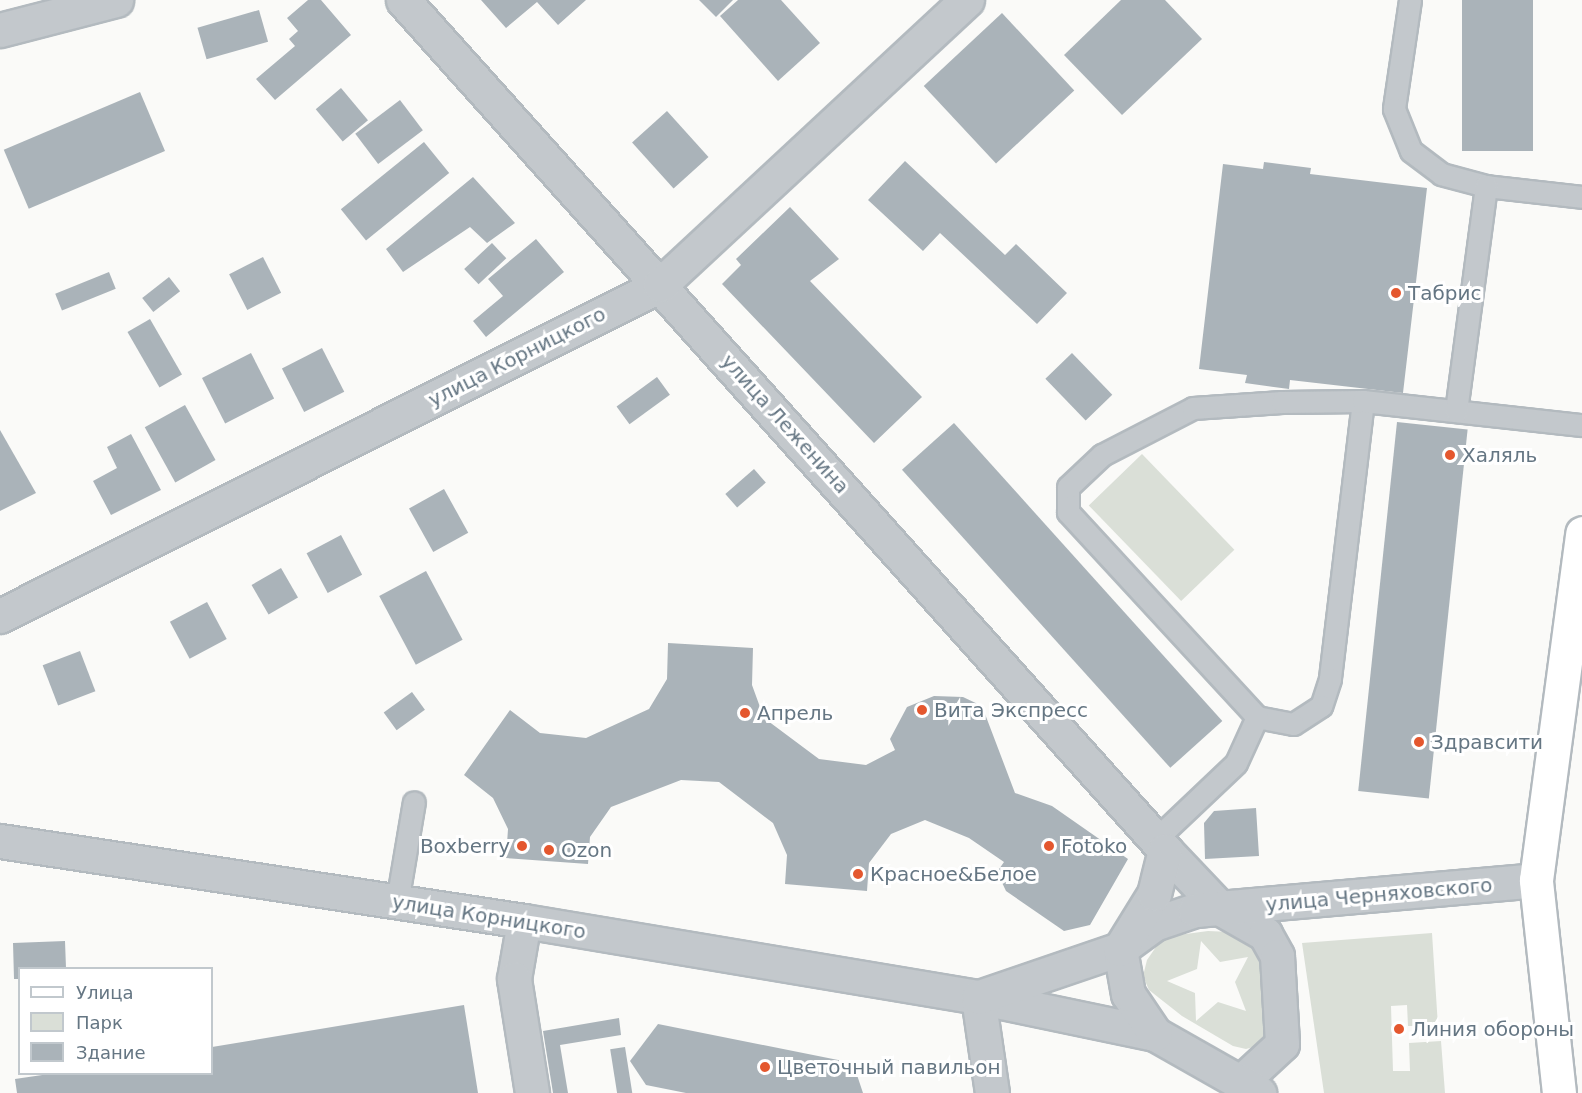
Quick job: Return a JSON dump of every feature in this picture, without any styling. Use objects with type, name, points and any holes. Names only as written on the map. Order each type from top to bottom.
[{"type":"street","points":[[0,30],[116,0]]},
{"type":"street","name":"улица Леженина","points":[[403,0],[1221,909]]},
{"type":"street","name":"улица Корницкого","points":[[0,616],[660,285],[967,0]]},
{"type":"street","points":[[1559,1093],[1536,880],[1582,534]]},
{"type":"street","name":"улица Корницкого","points":[[0,841],[524,921],[978,998]]},
{"type":"street","points":[[1120,949],[1155,894],[1161,844]]},
{"type":"street","name":"улица Черняховского","points":[[978,998],[1120,949],[1155,924],[1195,910],[1536,880]]},
{"type":"street","name":"улица Черняховского","points":[[978,998],[1155,1034],[1251,1087],[1282,1044],[1277,956],[1265,934],[1221,909]]},
{"type":"street","points":[[524,921],[514,979],[532,1093]]},
{"type":"street","name":"улица Черняховского","points":[[1120,949],[1128,994],[1155,1034]]},
{"type":"street","points":[[978,998],[992,1093]]},
{"type":"lane","points":[[1410,0],[1394,110],[1411,152],[1441,174],[1486,186],[1582,197]]},
{"type":"lane","points":[[1456,411],[1486,186]]},
{"type":"lane","points":[[1363,401],[1330,679],[1321,706],[1293,724],[1257,717],[1068,512],[1068,487],[1102,455],[1193,408],[1363,401],[1582,425]]},
{"type":"lane","points":[[1161,844],[1236,763],[1257,717]]},
{"type":"lane","points":[[397,902],[414,802]]},
{"type":"green space","points":[[1142,454],[1234,550],[1181,601],[1089,505]]},
{"type":"green space","points":[[1208,931],[1231,932],[1251,945],[1258,957],[1268,1012],[1265,1037],[1257,1046],[1246,1049],[1233,1046],[1182,1016],[1149,990],[1143,976],[1147,960],[1158,944],[1171,936]],"holes":[[[1201,941],[1220,962],[1248,957],[1235,982],[1246,1011],[1218,1002],[1196,1021],[1195,993],[1167,981],[1197,969]]]},
{"type":"green space","points":[[1432,933],[1438,1026],[1408,1026],[1407,1005],[1391,1006],[1393,1071],[1410,1071],[1409,1043],[1441,1041],[1445,1093],[1324,1093],[1302,943]]},
{"type":"building","points":[[308,0],[321,0],[351,35],[275,100],[256,79],[295,46],[289,39],[298,31],[287,18]]},
{"type":"building","points":[[481,0],[586,0],[558,25],[537,2],[506,28]]},
{"type":"building","points":[[699,0],[733,0],[716,17]]},
{"type":"building","points":[[738,0],[781,0],[820,43],[778,81],[720,16]]},
{"type":"building","points":[[1121,0],[1165,0],[1202,39],[1122,115],[1064,55]]},
{"type":"building","points":[[1462,0],[1533,0],[1533,151],[1462,151]]},
{"type":"building","points":[[259,10],[268,42],[207,59],[197,28]]},
{"type":"building","points":[[1002,13],[1074,91],[996,163],[924,86]]},
{"type":"building","points":[[341,88],[368,120],[343,141],[316,109]]},
{"type":"building","points":[[140,92],[165,151],[29,209],[4,150]]},
{"type":"building","points":[[400,100],[423,130],[378,164],[355,134]]},
{"type":"building","points":[[667,111],[708,157],[674,189],[632,142]]},
{"type":"building","points":[[424,142],[449,173],[366,240],[341,209]]},
{"type":"building","points":[[905,161],[1005,255],[1016,244],[1067,293],[1037,324],[940,233],[923,251],[868,200]]},
{"type":"building","points":[[1264,162],[1311,168],[1310,174],[1427,188],[1403,393],[1290,380],[1289,389],[1245,383],[1247,375],[1199,369],[1223,164],[1263,169]]},
{"type":"building","points":[[473,177],[515,223],[487,243],[470,227],[403,272],[386,249]]},
{"type":"building","points":[[790,207],[839,259],[810,281],[922,397],[874,443],[722,284],[741,265],[736,259]]},
{"type":"building","points":[[536,239],[564,272],[486,337],[473,321],[503,296],[488,279]]},
{"type":"building","points":[[492,243],[506,258],[479,284],[464,269]]},
{"type":"building","points":[[263,257],[281,293],[247,310],[229,274]]},
{"type":"building","points":[[109,272],[116,289],[62,310],[55,294]]},
{"type":"building","points":[[169,277],[180,291],[153,312],[142,298]]},
{"type":"building","points":[[150,319],[182,374],[159,387],[127,332]]},
{"type":"building","points":[[322,348],[344,392],[304,412],[282,368]]},
{"type":"building","points":[[251,353],[274,398],[225,423],[202,378]]},
{"type":"building","points":[[1072,353],[1112,395],[1086,420],[1045,379]]},
{"type":"building","points":[[657,377],[670,395],[629,424],[617,406]]},
{"type":"building","points":[[185,405],[216,460],[175,482],[145,427]]},
{"type":"building","points":[[1397,422],[1468,429],[1429,798],[1358,791]]},
{"type":"building","points":[[954,423],[1222,721],[1170,768],[902,470]]},
{"type":"building","points":[[0,430],[36,493],[0,511]]},
{"type":"building","points":[[131,434],[161,490],[111,515],[93,481],[117,468],[107,447]]},
{"type":"building","points":[[754,469],[766,483],[737,508],[725,494]]},
{"type":"building","points":[[444,489],[468,533],[433,552],[409,508]]},
{"type":"building","points":[[341,535],[362,575],[328,593],[307,553]]},
{"type":"building","points":[[281,568],[298,597],[269,614],[252,585]]},
{"type":"building","points":[[426,571],[463,640],[416,665],[379,596]]},
{"type":"building","points":[[207,602],[227,639],[190,659],[170,622]]},
{"type":"building","points":[[668,643],[753,648],[752,685],[764,718],[819,759],[866,765],[895,750],[890,739],[907,707],[934,696],[963,697],[982,706],[1015,793],[1052,806],[1128,859],[1090,925],[1064,931],[1006,891],[997,872],[1004,862],[969,838],[925,820],[891,834],[869,863],[867,891],[785,884],[787,855],[773,823],[719,782],[681,780],[611,807],[590,837],[588,864],[506,858],[508,829],[493,798],[464,775],[510,710],[540,733],[586,738],[649,709],[667,679]]},
{"type":"building","points":[[80,651],[95,691],[58,705],[43,665]]},
{"type":"building","points":[[412,692],[425,710],[397,730],[384,713]]},
{"type":"building","points":[[1256,808],[1259,856],[1205,859],[1204,823],[1214,811]]},
{"type":"building","points":[[65,941],[66,967],[18,967],[18,979],[14,979],[13,943]]},
{"type":"building","points":[[464,1005],[478,1093],[17,1093],[15,1079],[42,1075],[213,1075],[213,1047]]},
{"type":"building","points":[[619,1018],[621,1035],[560,1045],[568,1093],[553,1093],[543,1031]]},
{"type":"building","points":[[658,1024],[853,1063],[863,1093],[686,1093],[646,1085],[630,1061]]},
{"type":"building","points":[[625,1047],[632,1093],[617,1093],[610,1049]]},
{"type":"place","name":"Табрис","points":[[1396,293]]},
{"type":"place","name":"Халяль","points":[[1450,455]]},
{"type":"place","name":"Вита Экспресс","points":[[922,710]]},
{"type":"place","name":"Апрель","points":[[745,713]]},
{"type":"place","name":"Здравсити","points":[[1419,742]]},
{"type":"place","name":"Boxberry","points":[[522,846]]},
{"type":"place","name":"Fotoko","points":[[1049,846]]},
{"type":"place","name":"Ozon","points":[[549,850]]},
{"type":"place","name":"Красное&Белое","points":[[858,874]]},
{"type":"place","name":"Линия обороны","points":[[1399,1029]]},
{"type":"place","name":"Цветочный павильон","points":[[765,1067]]}]
